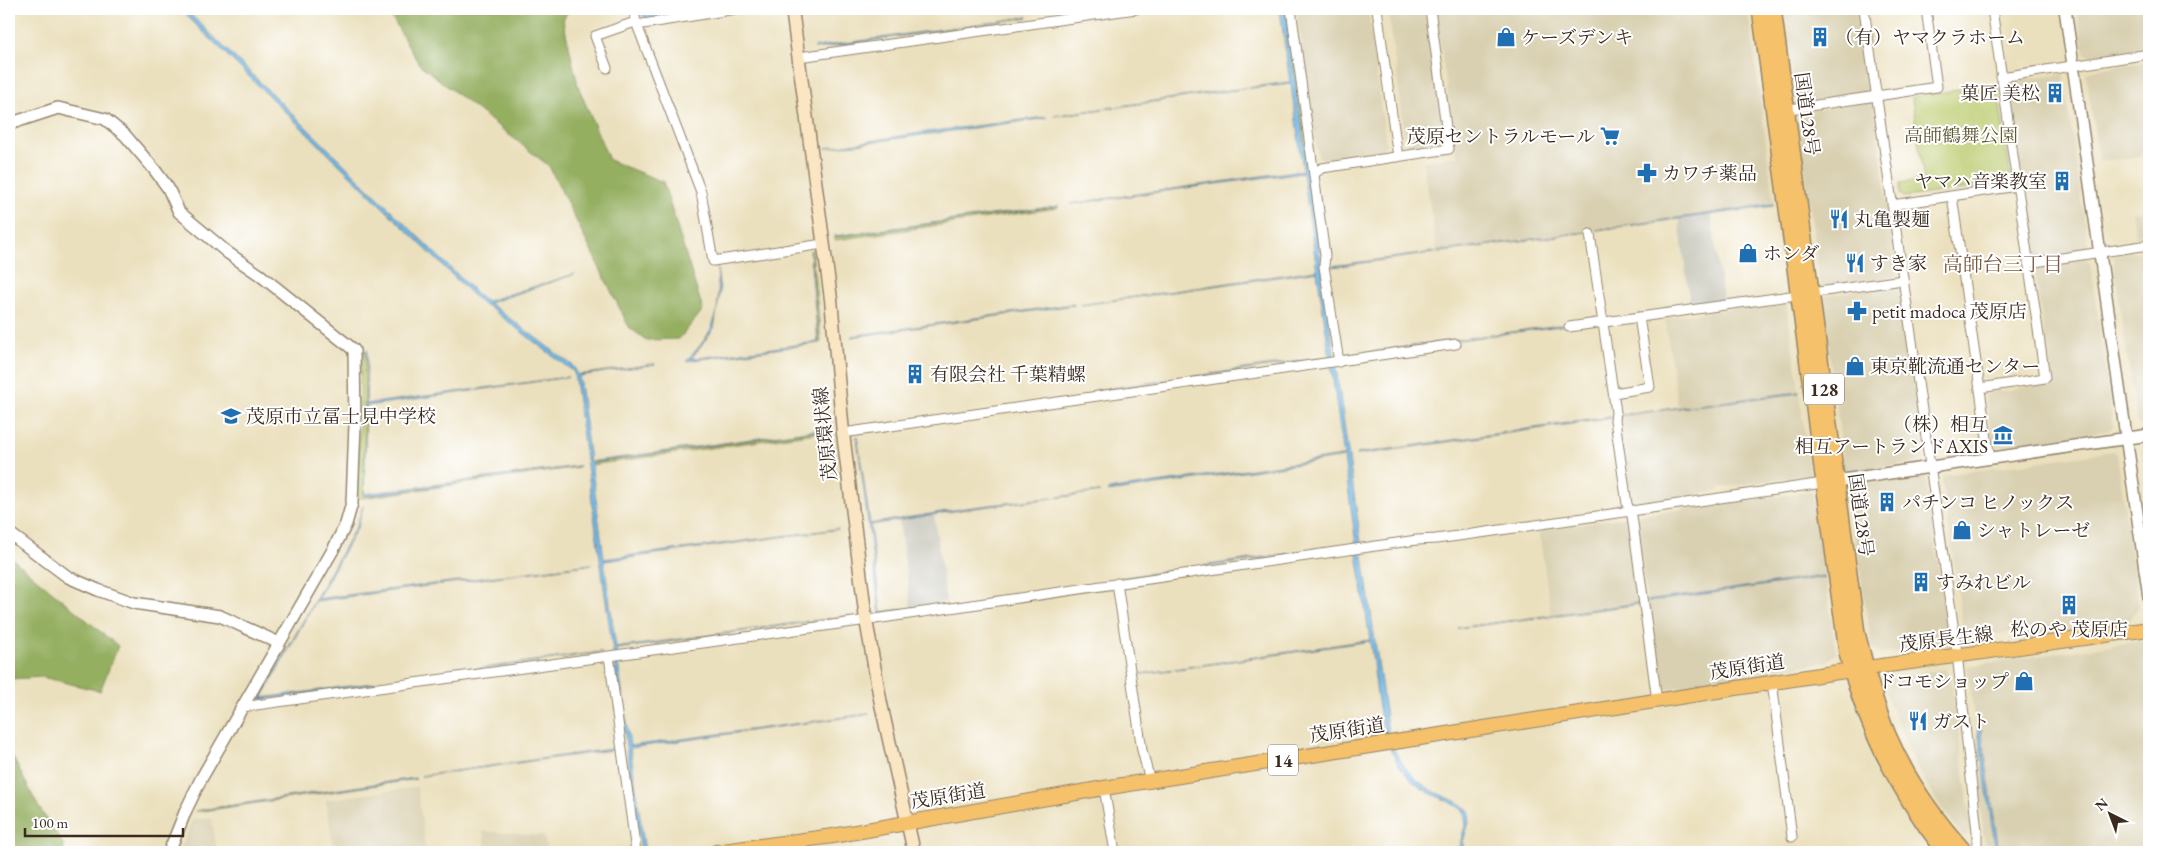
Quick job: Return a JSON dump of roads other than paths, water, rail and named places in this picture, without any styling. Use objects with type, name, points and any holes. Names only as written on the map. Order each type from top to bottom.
[{"type":"highway","name":"国道128号","points":[[1760,9],[1780,111]]},
{"type":"highway","name":"国道128号","points":[[1773,9],[1780,111],[1804,294],[1830,482],[1857,633],[1879,711],[1899,757],[1930,808],[1965,852]]},
{"type":"highway","name":"国道128号","points":[[1830,482],[1844,635],[1851,670],[1885,758],[1912,806],[1945,852]]},
{"type":"main road","name":"茂原環状線","points":[[792,9],[832,308],[843,433],[866,620],[881,704],[914,852]]},
{"type":"main road","name":"茂原長生線","points":[[1867,668],[2149,629]]},
{"type":"main road","name":"茂原街道","points":[[716,852],[833,836],[1104,788],[1867,668]]},
{"type":"street","points":[[633,9],[636,23],[701,192],[713,261],[823,244]]},
{"type":"street","points":[[607,68],[595,36],[636,23],[736,9]]},
{"type":"street","points":[[799,57],[1136,9]]},
{"type":"street","points":[[1291,9],[1315,173],[1325,255],[1324,266],[1339,362]]},
{"type":"street","points":[[1377,9],[1398,157]]},
{"type":"street","points":[[1315,173],[1322,168],[1450,149],[1430,9]]},
{"type":"street","points":[[1864,9],[1957,657],[1977,831],[1977,846],[1974,852]]},
{"type":"street","points":[[1780,111],[1937,87],[1926,9]]},
{"type":"street","points":[[1980,388],[2045,378],[1992,9]]},
{"type":"street","points":[[2065,9],[2127,439],[2145,531],[2149,597]]},
{"type":"street","points":[[2002,76],[2149,54]]},
{"type":"street","points":[[9,124],[58,108],[105,119],[125,135],[154,169],[168,188],[179,212],[228,253],[260,275],[354,350],[355,424],[352,503],[346,524],[201,779],[169,852]]},
{"type":"street","points":[[1892,205],[2017,186]]},
{"type":"street","points":[[1952,196],[1990,459]]},
{"type":"street","points":[[1590,234],[1614,393],[1615,420],[1657,701]]},
{"type":"street","points":[[2028,263],[2149,245]]},
{"type":"street","points":[[1569,327],[1903,280]]},
{"type":"street","points":[[1614,393],[1650,387],[1639,317]]},
{"type":"street","points":[[843,433],[1456,344]]},
{"type":"street","points":[[242,707],[866,620],[2149,435]]},
{"type":"street","points":[[9,533],[68,577],[98,590],[134,603],[220,616],[279,642]]},
{"type":"street","points":[[1117,583],[1142,750],[1150,781]]},
{"type":"street","points":[[609,656],[636,852]]},
{"type":"street","points":[[1772,682],[1792,837]]},
{"type":"street","points":[[1104,788],[1115,852]]},
{"type":"water","points":[[180,9],[185,9],[483,300],[488,301],[575,274],[489,303],[572,365],[579,375],[655,364],[579,376],[590,462],[830,428],[591,463],[604,559],[838,529],[604,561],[616,648],[850,616],[616,649],[630,746],[869,714],[630,748],[645,852],[641,852],[574,372],[485,304],[483,305]]},
{"type":"water","points":[[640,9],[710,9],[648,19],[643,16]]},
{"type":"water","points":[[1280,9],[1285,9],[1388,733],[1395,751],[1411,775],[1426,787],[1469,811],[1470,816],[1463,845],[1463,850],[1468,852],[1462,852],[1459,848],[1466,822],[1463,810],[1427,792],[1416,784],[1403,771],[1393,755],[1381,719],[1370,641],[1135,675],[1370,640],[1356,546],[1121,578],[1356,544],[1344,457],[1108,492],[1108,490],[1344,456],[1330,358],[1094,391],[1330,357],[1317,271],[1081,305],[1317,270],[1303,172],[1070,204],[1303,170],[1291,84],[1243,89],[1290,82]]},
{"type":"water","points":[[1028,17],[815,49],[815,47]]},
{"type":"water","points":[[1243,89],[1053,116],[1230,90]]},
{"type":"water","points":[[1047,118],[826,148],[920,133]]},
{"type":"water","points":[[1774,204],[1773,206],[1596,230]]},
{"type":"water","points":[[1059,206],[835,237],[835,236]]},
{"type":"water","points":[[1585,232],[1332,267],[1332,266]]},
{"type":"water","points":[[810,252],[819,343],[686,361],[704,340],[715,320],[717,310],[714,328],[691,359],[818,342]]},
{"type":"water","points":[[717,268],[720,291],[717,308],[718,284]]},
{"type":"water","points":[[1074,305],[851,337],[852,336]]},
{"type":"water","points":[[1596,317],[1559,326],[1343,356],[1560,325]]},
{"type":"water","points":[[367,349],[366,404],[568,377],[366,406],[364,476]]},
{"type":"water","points":[[1799,392],[1799,393],[1622,415]]},
{"type":"water","points":[[1611,418],[1357,455],[1357,454]]},
{"type":"water","points":[[857,436],[870,524],[966,508],[1100,492],[966,509],[870,525],[881,612],[904,609],[880,614]]},
{"type":"water","points":[[579,466],[364,496],[364,494]]},
{"type":"water","points":[[363,506],[358,526],[317,599],[592,564],[315,601],[262,698],[602,652],[261,700],[260,698],[357,525]]},
{"type":"water","points":[[1825,577],[1647,602],[1647,601]]},
{"type":"water","points":[[1640,603],[1640,604],[1458,628]]},
{"type":"water","points":[[1978,729],[1981,729],[1999,852],[1996,852]]},
{"type":"water","points":[[618,748],[619,749],[421,776]]},
{"type":"water","points":[[415,778],[416,779],[201,810]]},
{"type":"place","name":"ケーズデンキ","points":[[1506,37]]},
{"type":"place","name":"（有）ヤマクラホーム","points":[[1820,37]]},
{"type":"place","name":"菓匠 美松","points":[[2055,93]]},
{"type":"place","name":"茂原セントラルモール","points":[[1610,136]]},
{"type":"place","name":"カワチ薬品","points":[[1647,173]]},
{"type":"place","name":"ヤマハ音楽教室","points":[[2062,181]]},
{"type":"place","name":"丸亀製麺","points":[[1839,219]]},
{"type":"place","name":"ホンダ","points":[[1748,253]]},
{"type":"place","name":"すき家","points":[[1855,263]]},
{"type":"place","name":"petit madoca 茂原店","points":[[1857,311]]},
{"type":"place","name":"東京靴流通センター","points":[[1855,366]]},
{"type":"place","name":"有限会社 千葉精螺","points":[[915,374]]},
{"type":"place","name":"茂原市立冨士見中学校","points":[[231,416]]},
{"type":"place","name":"（株）相互 相互アートランドAXIS","points":[[2003,435]]},
{"type":"place","name":"パチンコ ヒノックス","points":[[1887,502]]},
{"type":"place","name":"シャトレーゼ","points":[[1962,530]]},
{"type":"place","name":"すみれビル","points":[[1921,582]]},
{"type":"place","name":"松のや 茂原店","points":[[2069,605]]},
{"type":"place","name":"ドコモショップ","points":[[2024,681]]},
{"type":"place","name":"ガスト","points":[[1918,721]]},
{"type":"district","name":"高師台三丁目","points":[[2003,264]]},
{"type":"park label","name":"高師鶴舞公園","points":[[1961,135]]}]
